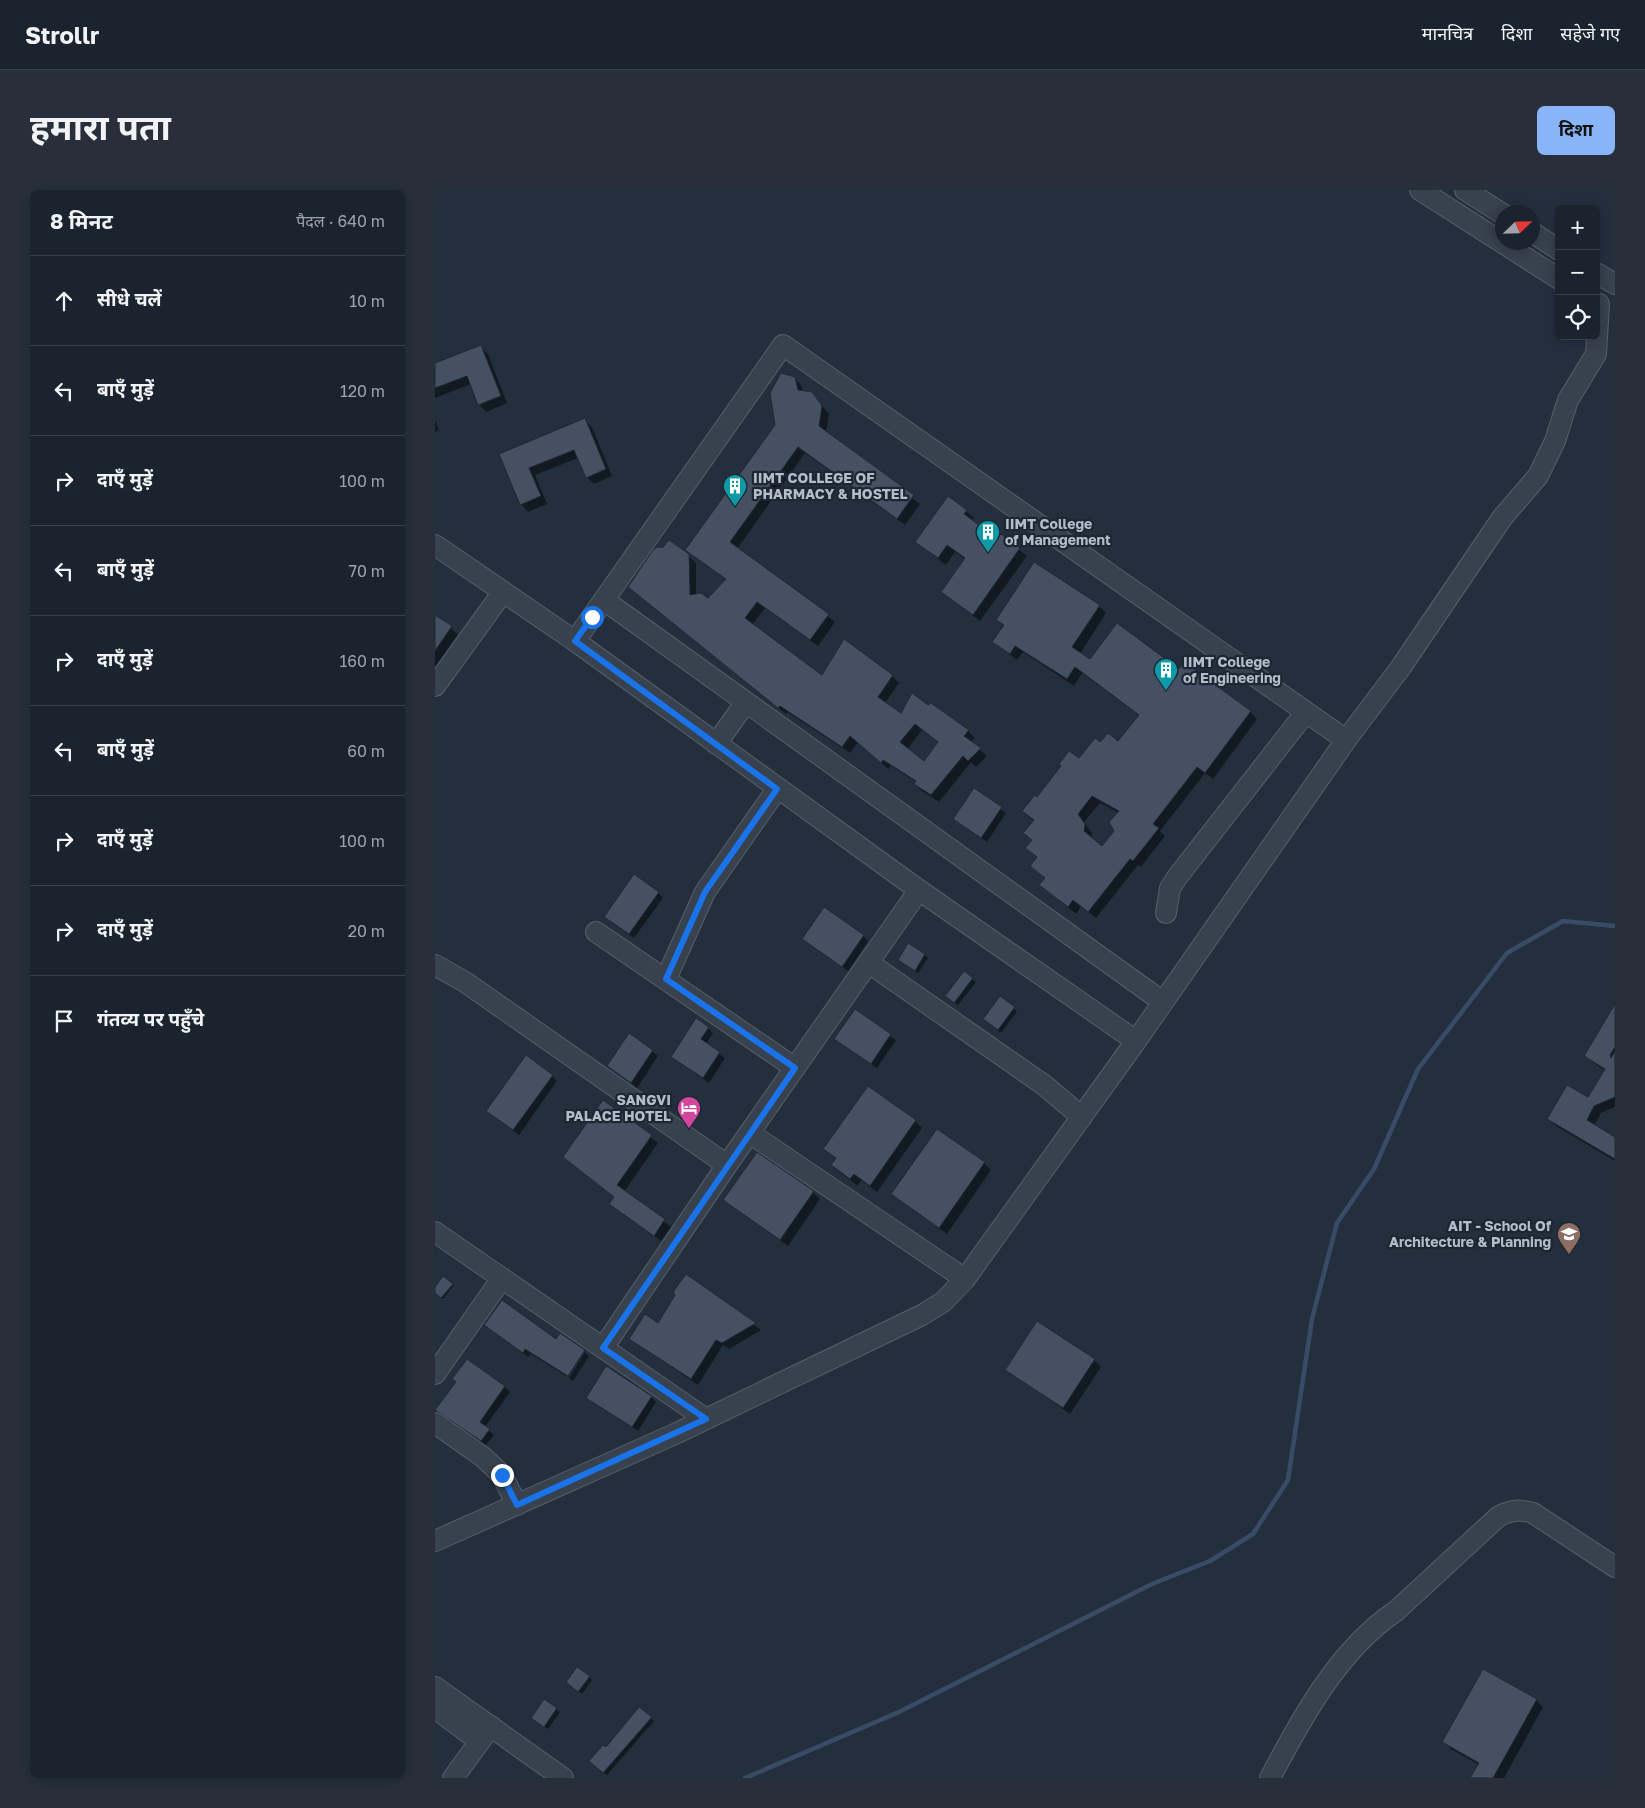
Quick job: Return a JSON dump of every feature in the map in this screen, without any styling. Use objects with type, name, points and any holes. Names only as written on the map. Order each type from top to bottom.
[{"type":"street","points":[[1421,190],[1555,276]]},
{"type":"street","points":[[1465,190],[1495,209]]},
{"type":"street","points":[[1540,238],[1555,248]]},
{"type":"street","points":[[1600,275],[1615,284]]},
{"type":"street","points":[[435,1541],[706,1419],[922,1315],[943,1302],[965,1279],[1136,1041],[1346,740],[1401,667],[1502,518],[1538,476],[1555,441],[1568,400],[1596,354],[1603,307]]},
{"type":"street","points":[[575,641],[783,345],[1346,740]]},
{"type":"street","points":[[435,545],[575,641],[777,789],[1136,1041]]},
{"type":"street","points":[[435,686],[503,592]]},
{"type":"street","points":[[604,600],[1163,1002]]},
{"type":"street","points":[[716,744],[746,702]]},
{"type":"street","points":[[1166,913],[1170,888],[1178,876],[1306,712]]},
{"type":"street","points":[[666,979],[705,892],[777,789]]},
{"type":"street","points":[[603,1348],[727,1165],[751,1134],[919,890]]},
{"type":"street","points":[[596,932],[795,1068]]},
{"type":"street","points":[[869,963],[1044,1085],[1082,1117]]},
{"type":"street","points":[[435,965],[465,982],[727,1165]]},
{"type":"street","points":[[751,1134],[965,1279]]},
{"type":"street","points":[[435,1232],[706,1419]]},
{"type":"street","points":[[435,1374],[502,1278]]},
{"type":"street","points":[[435,1423],[483,1457],[502,1475],[517,1505]]},
{"type":"street","points":[[1270,1778],[1301,1719],[1343,1661],[1383,1620],[1396,1611],[1499,1516],[1510,1511],[1521,1510],[1533,1513],[1615,1567]]},
{"type":"street","points":[[435,1687],[485,1734]]},
{"type":"street","points":[[435,1708],[563,1778]]},
{"type":"street","points":[[453,1778],[485,1734]]},
{"type":"building","points":[[481,345],[501,396],[478,405],[467,376],[435,388],[435,363]]},
{"type":"building","points":[[781,373],[795,377],[798,390],[812,392],[822,406],[819,426],[914,495],[897,519],[798,447],[730,542],[829,614],[810,640],[757,602],[745,618],[822,675],[844,639],[893,675],[878,697],[901,713],[912,693],[928,705],[931,703],[969,730],[964,736],[981,748],[968,761],[963,756],[931,795],[914,784],[916,781],[883,760],[881,763],[850,736],[842,747],[780,706],[778,708],[628,587],[653,550],[657,547],[663,547],[669,540],[689,554],[690,595],[701,593],[708,598],[726,579],[685,550],[775,425],[770,393]],"holes":[[[915,724],[938,742],[924,761],[900,742]]]},
{"type":"building","points":[[585,418],[606,469],[586,478],[574,450],[529,468],[541,496],[520,505],[499,454]]},
{"type":"building","name":"IIMT College of Management","points":[[948,496],[967,510],[964,514],[997,538],[1001,534],[1020,548],[973,615],[941,592],[965,558],[947,545],[938,558],[915,542]]},
{"type":"building","points":[[1034,562],[1100,605],[1072,647],[1090,659],[1117,623],[1179,669],[1184,662],[1251,711],[1205,773],[1197,767],[1153,824],[1159,828],[1133,861],[1130,859],[1088,912],[1073,900],[1068,907],[1039,885],[1045,878],[1030,866],[1037,857],[1025,848],[1032,840],[1023,833],[1034,820],[1022,811],[1035,795],[1037,797],[1061,766],[1059,764],[1069,751],[1079,758],[1095,738],[1100,742],[1108,733],[1118,741],[1139,715],[1075,667],[1067,679],[1015,646],[1010,654],[992,642],[1004,625],[996,620]],"holes":[[[1092,796],[1119,811],[1109,822],[1114,831],[1102,846],[1084,831],[1085,824],[1078,814]]]},
{"type":"building","points":[[435,615],[452,626],[435,651]]},
{"type":"building","points":[[974,788],[1002,807],[981,838],[953,819]]},
{"type":"building","points":[[634,874],[659,892],[629,934],[604,917]]},
{"type":"building","points":[[824,907],[864,935],[842,967],[802,939]]},
{"type":"building","points":[[908,943],[925,954],[915,971],[898,960]]},
{"type":"building","points":[[964,971],[973,978],[954,1003],[945,996]]},
{"type":"building","points":[[1000,996],[1015,1007],[998,1030],[983,1019]]},
{"type":"building","points":[[1615,1004],[1615,1047],[1610,1055],[1611,1058],[1615,1051],[1615,1097],[1594,1106],[1587,1120],[1615,1137],[1615,1159],[1547,1119],[1567,1085],[1588,1097],[1605,1069],[1584,1056]]},
{"type":"building","points":[[855,1009],[891,1034],[871,1064],[834,1039]]},
{"type":"building","points":[[696,1018],[709,1027],[701,1039],[720,1052],[703,1078],[671,1057]]},
{"type":"building","points":[[629,1033],[653,1050],[631,1083],[607,1066]]},
{"type":"building","points":[[526,1055],[553,1075],[513,1130],[486,1111]]},
{"type":"building","points":[[868,1086],[916,1120],[870,1186],[854,1174],[850,1179],[831,1165],[836,1158],[823,1149]]},
{"type":"building","points":[[603,1100],[652,1135],[617,1185],[665,1219],[654,1236],[609,1204],[614,1197],[563,1157]]},
{"type":"building","points":[[937,1129],[985,1162],[939,1228],[891,1194]]},
{"type":"building","points":[[757,1152],[814,1191],[780,1240],[723,1200]]},
{"type":"building","points":[[686,1274],[756,1323],[722,1343],[716,1340],[691,1379],[629,1339],[645,1314],[658,1323],[675,1295],[673,1292]]},
{"type":"building","points":[[443,1276],[453,1284],[441,1298],[435,1293],[435,1287]]},
{"type":"building","points":[[502,1300],[556,1339],[560,1333],[585,1350],[568,1376],[525,1349],[523,1353],[484,1325]]},
{"type":"building","points":[[1037,1321],[1095,1359],[1063,1408],[1005,1370]]},
{"type":"building","points":[[467,1359],[505,1386],[480,1422],[490,1429],[481,1441],[435,1410],[456,1382],[452,1379]]},
{"type":"building","points":[[606,1366],[652,1396],[632,1427],[586,1398]]},
{"type":"building","points":[[577,1667],[590,1676],[578,1692],[566,1682]]},
{"type":"building","points":[[1483,1669],[1537,1699],[1493,1778],[1470,1778],[1479,1763],[1442,1742]]},
{"type":"building","points":[[544,1699],[557,1708],[544,1727],[531,1718]]},
{"type":"building","points":[[639,1707],[652,1717],[603,1773],[589,1761],[603,1745],[606,1747]]},
{"type":"waterway","points":[[745,1778],[899,1712],[1152,1584],[1210,1561],[1253,1534],[1288,1480],[1312,1319],[1337,1223],[1374,1169],[1418,1069],[1507,953],[1563,921],[1615,926]]},
{"type":"place","name":"IIMT COLLEGE OF PHARMACY & HOSTEL","points":[[735,507]]},
{"type":"place","name":"IIMT College of Management","points":[[988,553]]},
{"type":"place","name":"IIMT College of Engineering","points":[[1166,691]]},
{"type":"place","name":"SANGVI PALACE HOTEL","points":[[689,1129]]},
{"type":"place","name":"AIT - School Of Architecture & Planning","points":[[1569,1255]]},
{"type":"route","points":[[502,1475],[517,1505],[706,1419],[603,1348],[795,1068],[666,979],[705,892],[777,789],[575,641],[592,617]]}]
